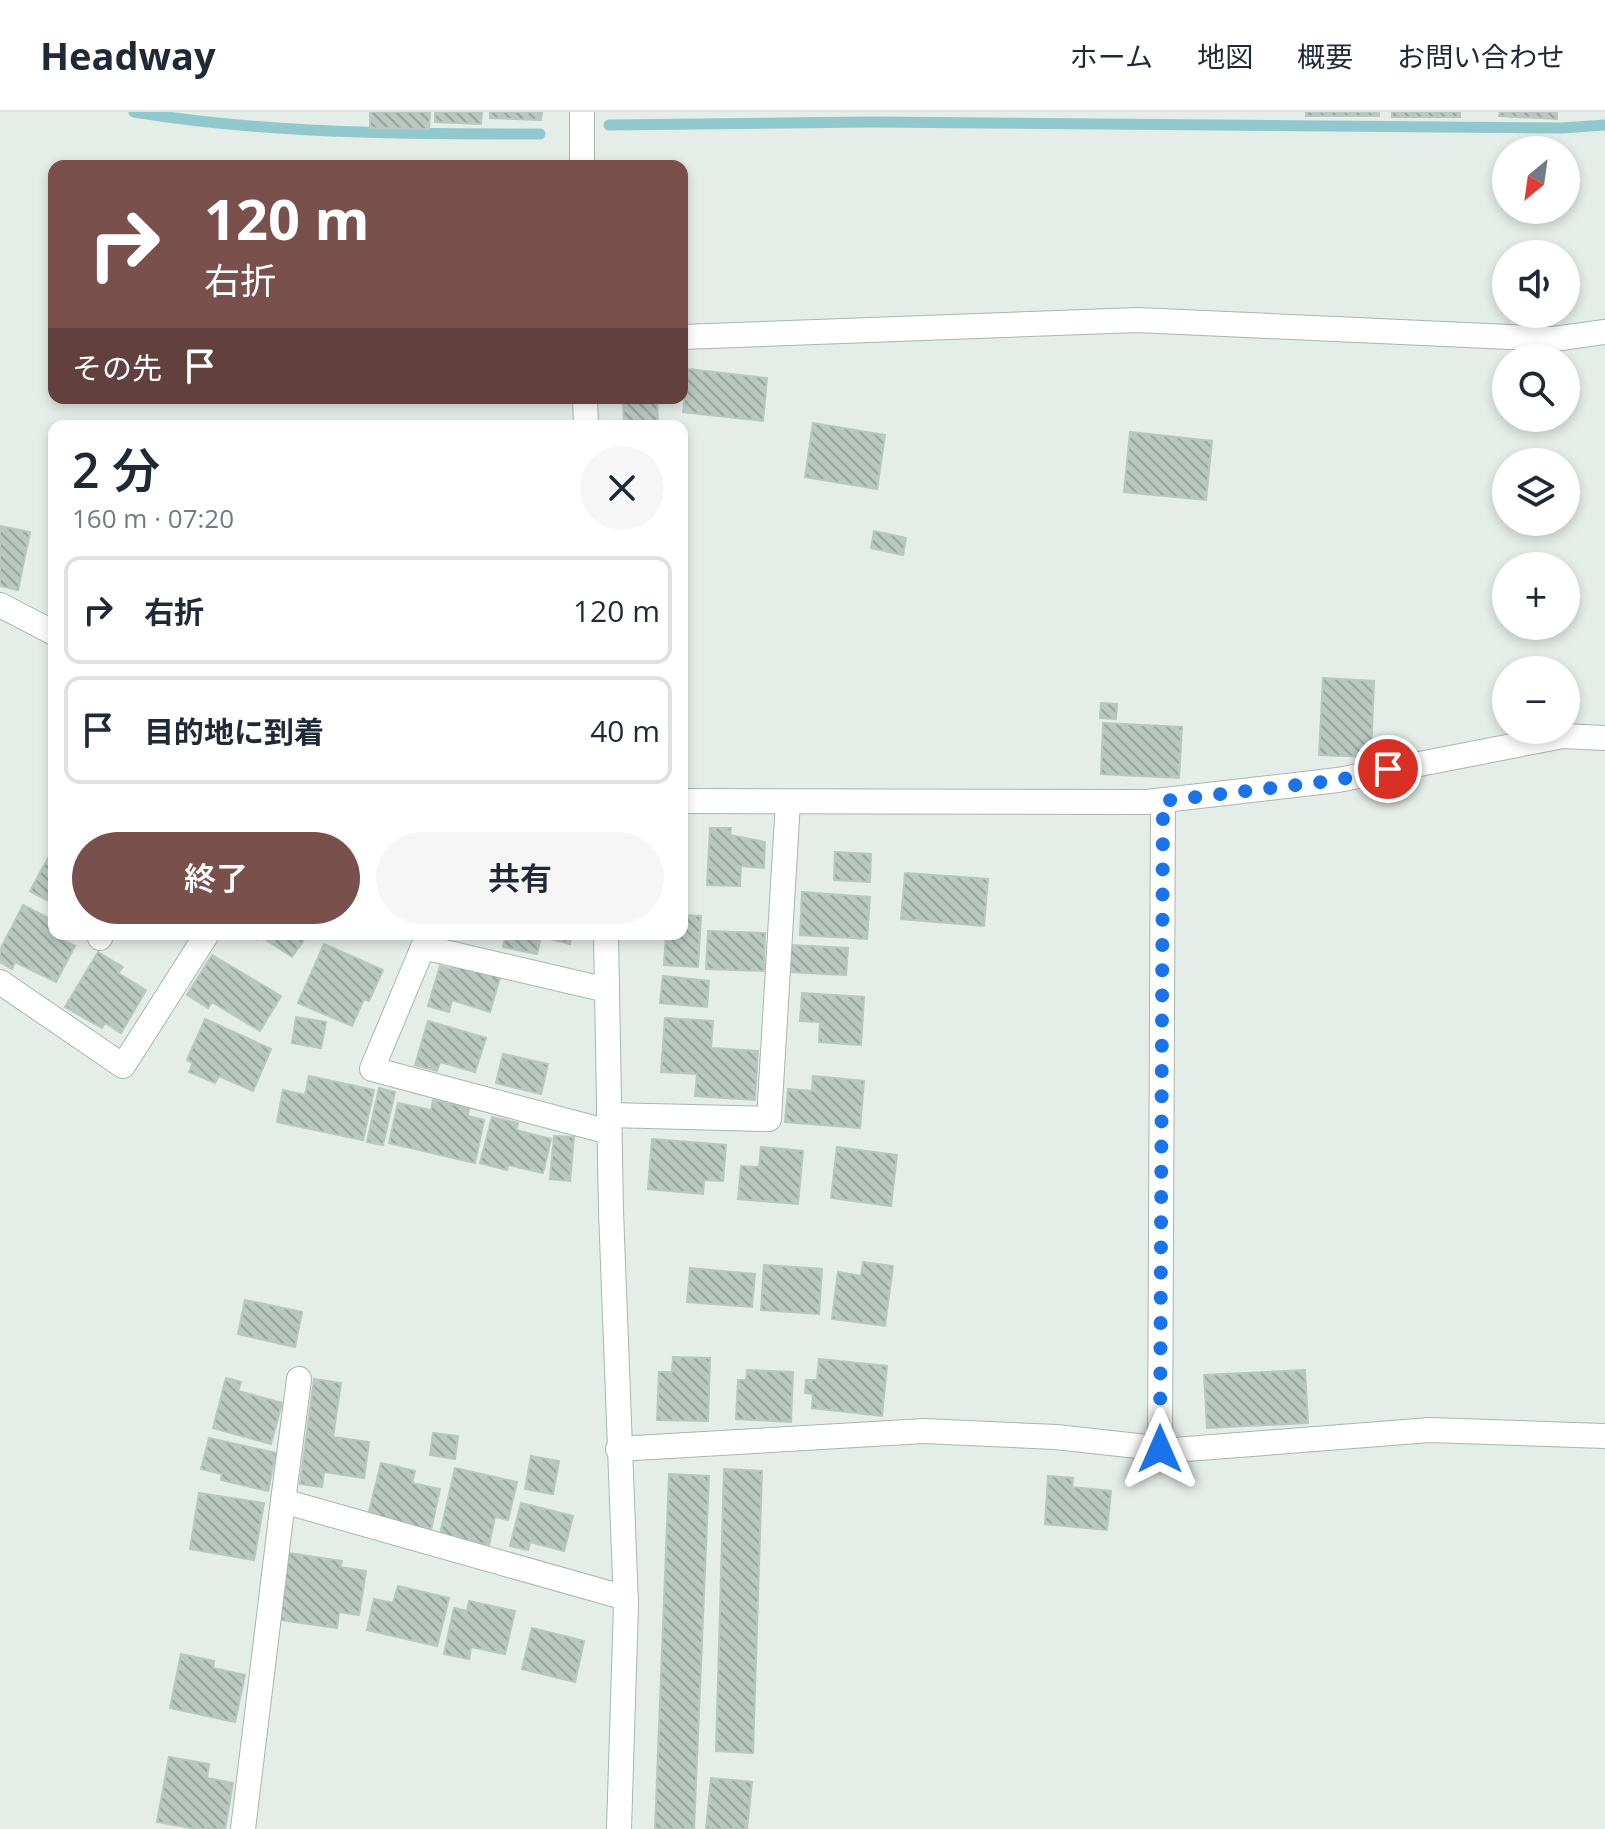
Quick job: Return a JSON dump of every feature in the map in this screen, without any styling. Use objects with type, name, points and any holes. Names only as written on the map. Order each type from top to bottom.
[{"type":"street","points":[[582,112],[582,160]]},
{"type":"street","points":[[688,337],[1138,320],[1554,339],[1605,332]]},
{"type":"street","points":[[0,605],[48,630]]},
{"type":"street","points":[[688,801],[1163,801],[1338,780],[1563,736],[1605,738]]},
{"type":"street","points":[[1160,1449],[1163,801]]},
{"type":"street","points":[[607,990],[423,947],[372,1069],[609,1124],[769,1119],[788,802]]},
{"type":"street","points":[[0,982],[123,1066],[203,940]]},
{"type":"street","points":[[606,940],[618,1449],[626,1598],[619,1829]]},
{"type":"street","points":[[243,1829],[299,1379]]},
{"type":"street","points":[[618,1449],[924,1431],[1056,1437],[1160,1449],[1430,1430],[1605,1436]]},
{"type":"street","points":[[283,1501],[626,1598]]},
{"type":"building","points":[[370,112],[430,112],[429,129],[370,128]]},
{"type":"building","points":[[435,112],[482,112],[481,124],[435,122]]},
{"type":"building","points":[[490,112],[542,112],[541,120],[490,118]]},
{"type":"building","points":[[1306,112],[1379,112],[1379,116],[1306,116]]},
{"type":"building","points":[[1392,112],[1460,112],[1460,117],[1392,117]]},
{"type":"building","points":[[1500,112],[1557,112],[1557,119],[1499,116]]},
{"type":"building","points":[[688,369],[767,378],[763,421],[683,412],[684,404],[688,404]]},
{"type":"building","points":[[623,404],[657,404],[658,420],[624,420]]},
{"type":"building","points":[[813,423],[885,435],[877,489],[805,477]]},
{"type":"building","points":[[1130,432],[1212,441],[1206,500],[1124,492]]},
{"type":"building","points":[[0,526],[30,532],[18,590],[0,586]]},
{"type":"building","points":[[874,531],[906,538],[903,555],[871,548]]},
{"type":"building","points":[[1323,678],[1374,681],[1371,757],[1319,755]]},
{"type":"building","points":[[1101,703],[1117,704],[1116,719],[1100,718]]},
{"type":"building","points":[[1103,723],[1182,727],[1179,778],[1101,774]]},
{"type":"building","points":[[710,828],[731,828],[730,835],[765,842],[764,868],[741,866],[740,886],[707,885]]},
{"type":"building","points":[[835,852],[871,854],[870,882],[834,880]]},
{"type":"building","points":[[48,858],[48,901],[30,891]]},
{"type":"building","points":[[905,873],[988,879],[984,926],[901,919]]},
{"type":"building","points":[[802,892],[870,897],[867,939],[800,935]]},
{"type":"building","points":[[23,905],[48,918],[48,940],[63,940],[75,946],[56,982],[15,962],[12,969],[0,962],[0,950]]},
{"type":"building","points":[[688,915],[701,916],[698,967],[664,965],[666,940],[688,940]]},
{"type":"building","points":[[708,931],[765,933],[764,971],[706,969]]},
{"type":"building","points":[[266,940],[304,940],[292,957]]},
{"type":"building","points":[[505,940],[540,940],[537,954],[503,947]]},
{"type":"building","points":[[324,944],[383,970],[369,1001],[364,999],[352,1026],[298,1003]]},
{"type":"building","points":[[791,945],[848,948],[846,975],[789,972]]},
{"type":"building","points":[[98,952],[123,967],[118,973],[146,990],[121,1033],[105,1023],[102,1028],[65,1007]]},
{"type":"building","points":[[212,955],[281,996],[260,1031],[212,1002],[208,1008],[187,995]]},
{"type":"building","points":[[455,960],[501,974],[490,1012],[452,1000],[449,1012],[428,1006],[440,966],[452,969]]},
{"type":"building","points":[[663,976],[709,981],[707,1007],[660,1003]]},
{"type":"building","points":[[802,993],[864,997],[861,1045],[819,1042],[820,1022],[800,1021]]},
{"type":"building","points":[[296,1017],[326,1022],[321,1048],[292,1043]]},
{"type":"building","points":[[665,1018],[713,1021],[711,1048],[758,1051],[755,1100],[695,1096],[697,1074],[661,1072]]},
{"type":"building","points":[[205,1019],[271,1049],[253,1091],[219,1076],[215,1083],[189,1072],[193,1063],[187,1060]]},
{"type":"building","points":[[428,1021],[486,1038],[475,1072],[440,1062],[437,1071],[415,1065]]},
{"type":"building","points":[[503,1054],[548,1064],[541,1094],[496,1083]]},
{"type":"building","points":[[309,1076],[374,1090],[363,1140],[277,1122],[283,1090],[305,1095]]},
{"type":"building","points":[[813,1076],[864,1081],[860,1128],[785,1122],[788,1089],[812,1091]]},
{"type":"building","points":[[379,1088],[395,1092],[383,1145],[367,1142]]},
{"type":"building","points":[[433,1100],[469,1108],[468,1116],[484,1120],[475,1163],[389,1143],[398,1103],[431,1110]]},
{"type":"building","points":[[492,1117],[518,1123],[516,1130],[551,1139],[543,1173],[508,1165],[507,1170],[480,1163]]},
{"type":"building","points":[[554,1136],[574,1137],[570,1181],[550,1179]]},
{"type":"building","points":[[652,1139],[726,1145],[723,1181],[704,1180],[703,1194],[648,1189]]},
{"type":"building","points":[[761,1147],[803,1151],[798,1204],[738,1199],[741,1166],[759,1167]]},
{"type":"building","points":[[837,1147],[897,1155],[891,1206],[831,1198]]},
{"type":"building","points":[[863,1262],[893,1266],[885,1326],[832,1319],[838,1272],[861,1276]]},
{"type":"building","points":[[764,1265],[822,1269],[819,1314],[761,1310]]},
{"type":"building","points":[[690,1268],[755,1274],[752,1307],[687,1302]]},
{"type":"building","points":[[245,1300],[302,1312],[295,1347],[238,1334]]},
{"type":"building","points":[[673,1357],[710,1358],[708,1421],[657,1420],[659,1372],[672,1372]]},
{"type":"building","points":[[819,1359],[887,1366],[882,1416],[812,1408],[813,1394],[805,1393],[806,1380],[817,1380]]},
{"type":"building","points":[[747,1370],[793,1372],[791,1422],[736,1419],[738,1380],[746,1380]]},
{"type":"building","points":[[1305,1370],[1308,1423],[1207,1428],[1204,1375]]},
{"type":"building","points":[[226,1378],[241,1382],[238,1391],[282,1403],[271,1444],[213,1428]]},
{"type":"building","points":[[314,1379],[341,1383],[333,1437],[369,1442],[364,1478],[324,1472],[322,1487],[300,1484]]},
{"type":"building","points":[[433,1433],[458,1436],[455,1459],[430,1455]]},
{"type":"building","points":[[209,1438],[276,1453],[268,1491],[221,1480],[222,1474],[201,1469]]},
{"type":"building","points":[[531,1456],[559,1461],[553,1494],[525,1489]]},
{"type":"building","points":[[381,1463],[415,1471],[412,1483],[440,1489],[431,1530],[368,1516]]},
{"type":"building","points":[[455,1468],[517,1482],[508,1520],[495,1517],[489,1545],[440,1534]]},
{"type":"building","points":[[724,1469],[762,1471],[753,1753],[716,1751]]},
{"type":"building","points":[[669,1474],[709,1476],[694,1829],[655,1829]]},
{"type":"building","points":[[1048,1476],[1073,1478],[1072,1487],[1111,1491],[1107,1530],[1045,1524]]},
{"type":"building","points":[[199,1493],[264,1503],[254,1560],[190,1549]]},
{"type":"building","points":[[521,1503],[573,1516],[564,1551],[530,1542],[528,1550],[510,1546]]},
{"type":"building","points":[[289,1553],[342,1561],[340,1567],[366,1571],[359,1615],[339,1612],[337,1628],[280,1620]]},
{"type":"building","points":[[398,1586],[449,1598],[437,1646],[367,1630],[374,1599],[393,1603]]},
{"type":"building","points":[[469,1601],[515,1611],[505,1654],[471,1647],[469,1659],[444,1654],[454,1608],[467,1611]]},
{"type":"building","points":[[532,1628],[584,1641],[575,1682],[522,1669]]},
{"type":"building","points":[[181,1654],[214,1661],[213,1668],[245,1675],[235,1722],[170,1708]]},
{"type":"building","points":[[169,1757],[209,1764],[207,1778],[233,1783],[225,1829],[196,1829],[157,1822]]},
{"type":"building","points":[[711,1778],[752,1782],[747,1829],[706,1829]]},
{"type":"waterway","points":[[134,112],[286,129],[540,134]]},
{"type":"waterway","points":[[609,125],[871,122],[1562,128],[1605,125]]},
{"type":"route","points":[[1160,1449],[1163,801],[1338,780],[1388,769]]}]
